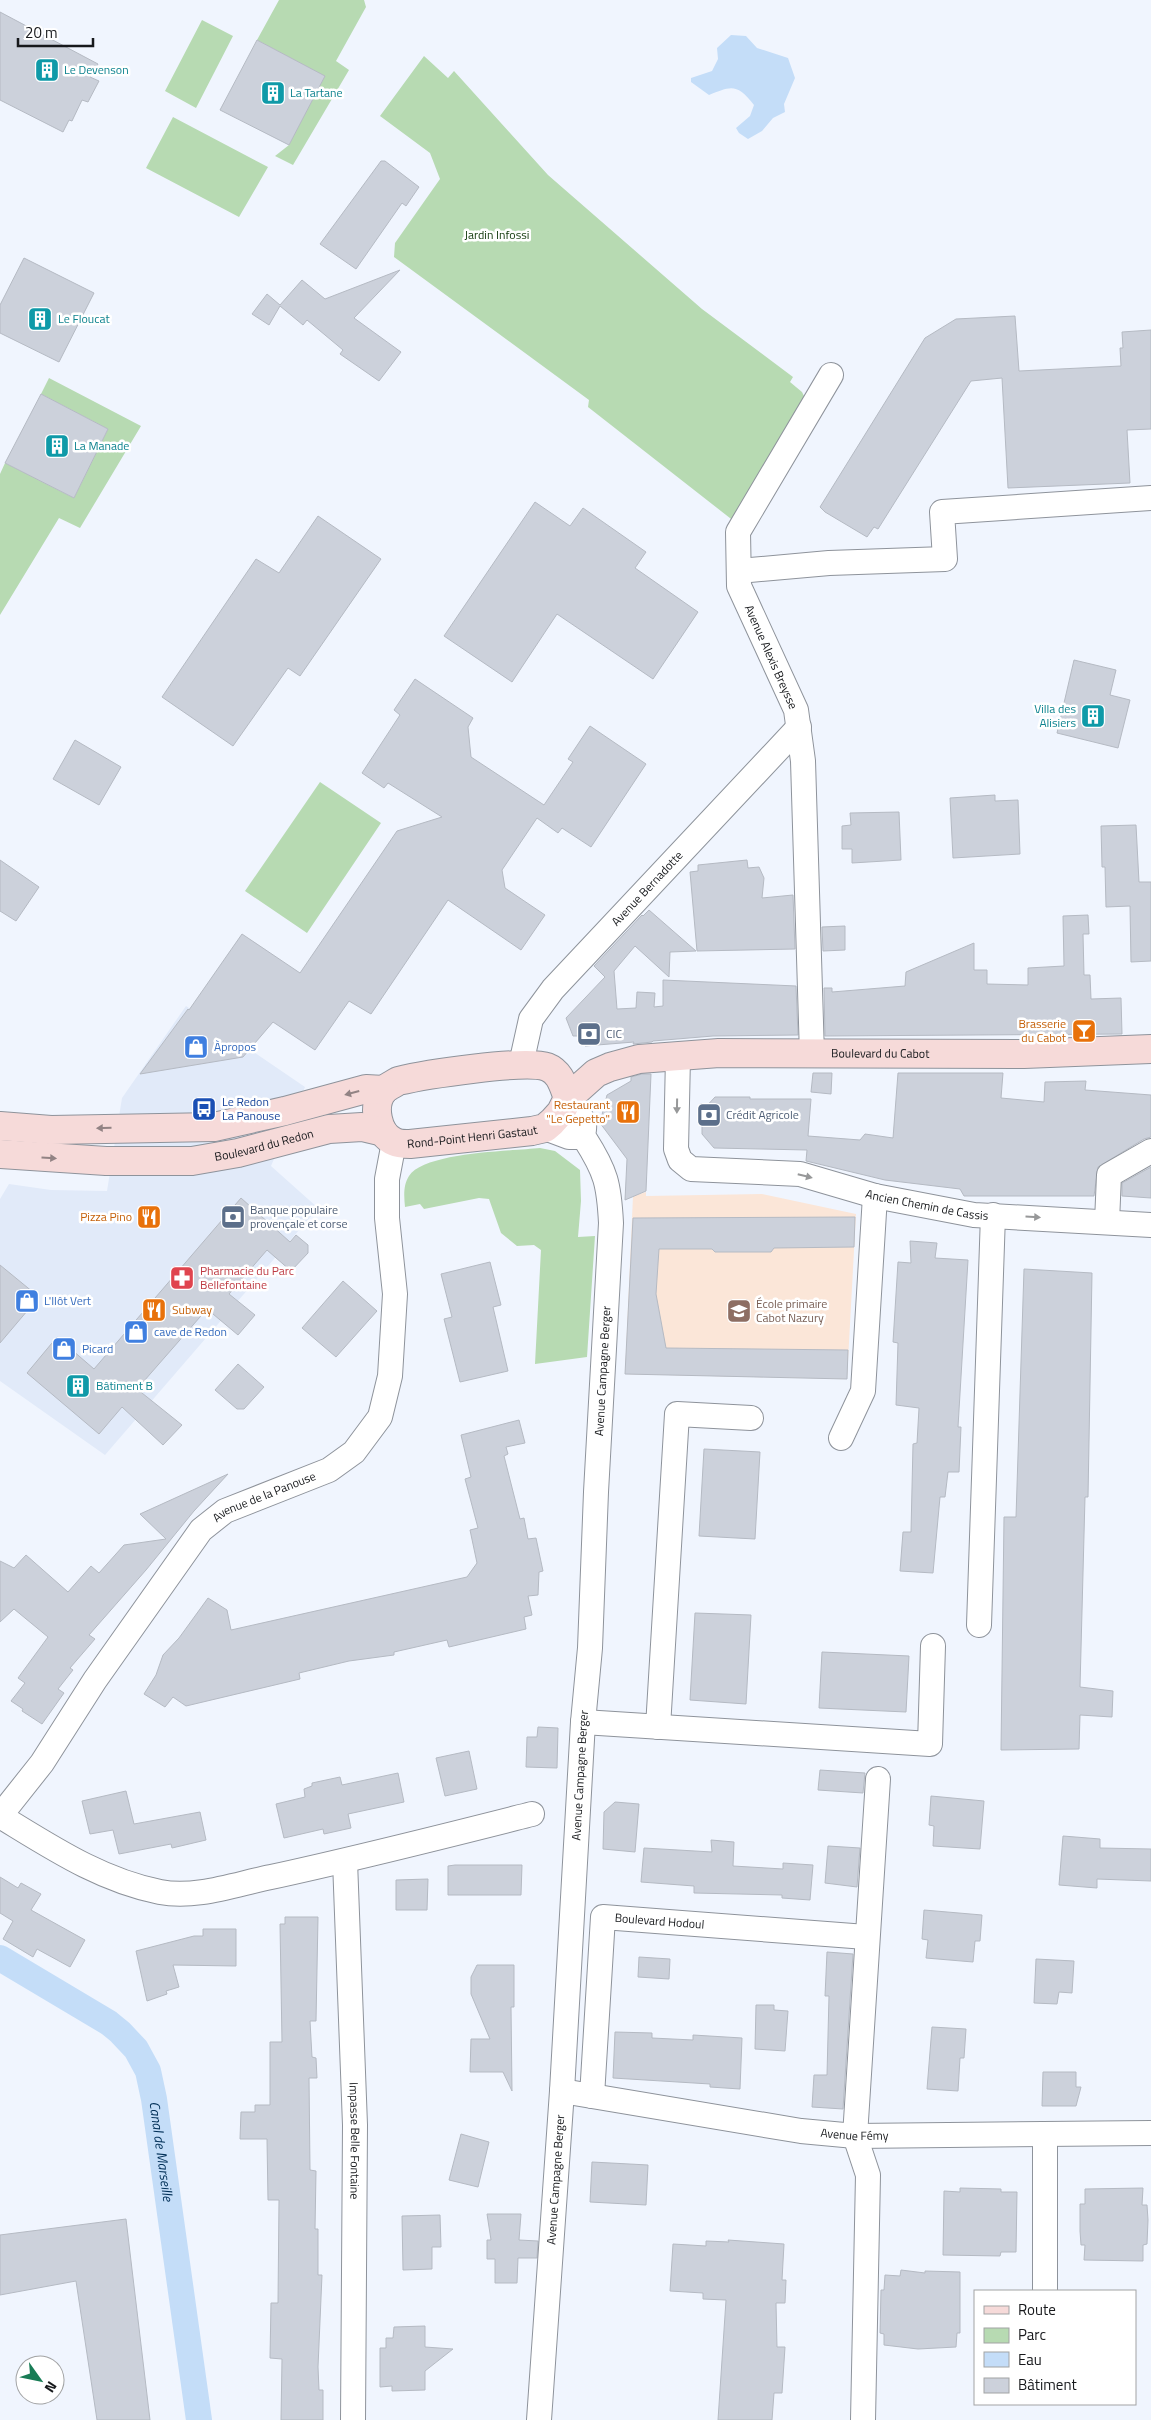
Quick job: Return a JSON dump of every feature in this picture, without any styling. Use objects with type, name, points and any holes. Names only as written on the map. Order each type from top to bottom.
[{"type":"street","name":"Avenue Alexis Breysse","points":[[812,1055],[803,761],[799,727],[796,710],[739,586],[738,532],[831,376]]},
{"type":"street","points":[[739,571],[829,563],[945,560],[942,512],[1151,498]]},
{"type":"street","name":"Avenue Bernadotte","points":[[521,1064],[531,1019],[553,989],[799,727]]},
{"type":"street","name":"Boulevard du Cabot","points":[[562,1086],[610,1066],[639,1059],[720,1053],[812,1055],[1024,1054],[1151,1049]]},
{"type":"street","name":"Ancien Chemin de Cassis","points":[[678,1057],[676,1150],[680,1160],[691,1169],[800,1174],[875,1196],[974,1215],[1151,1225]]},
{"type":"street","points":[[388,1137],[378,1120],[378,1102],[384,1090],[398,1081],[521,1064],[546,1067],[562,1086]]},
{"type":"street","name":"Rond-Point Henri Gastaut","points":[[388,1137],[410,1144],[545,1128],[561,1112],[562,1086]]},
{"type":"street","name":"Avenue Campagne Berger","points":[[539,2420],[562,2091],[583,1722],[590,1648],[611,1223],[609,1190],[605,1174],[597,1156],[583,1137],[584,1124],[562,1086]]},
{"type":"street","name":"Boulevard du Redon","points":[[0,1126],[51,1130],[214,1127],[366,1089],[384,1090]]},
{"type":"street","points":[[0,1148],[10,1138],[29,1127]]},
{"type":"street","name":"Boulevard du Redon","points":[[146,1161],[160,1148],[197,1140],[214,1127]]},
{"type":"street","name":"Boulevard du Redon","points":[[0,1154],[106,1161],[192,1161],[215,1158],[329,1129],[362,1127],[388,1137]]},
{"type":"street","points":[[545,1128],[569,1137],[583,1137]]},
{"type":"street","name":"Avenue de la Panouse","points":[[0,1816],[42,1763],[95,1680],[200,1530],[225,1511],[329,1470],[354,1452],[380,1417],[390,1376],[395,1294],[387,1218],[388,1137]]},
{"type":"street","points":[[1107,1222],[1109,1174],[1151,1150]]},
{"type":"street","points":[[841,1438],[862,1391],[875,1196]]},
{"type":"street","points":[[979,1625],[993,1215]]},
{"type":"street","points":[[658,1727],[677,1414],[751,1418]]},
{"type":"street","points":[[583,1722],[930,1744],[933,1646]]},
{"type":"street","points":[[863,2420],[868,2175],[855,2136],[866,1937],[878,1779]]},
{"type":"street","points":[[0,1816],[61,1853],[111,1879],[161,1892],[192,1894],[345,1861],[532,1814]]},
{"type":"street","name":"Impasse Belle Fontaine","points":[[345,1861],[355,2125],[353,2420]]},
{"type":"street","name":"Boulevard Hodoul","points":[[592,2096],[603,1917],[866,1937]]},
{"type":"street","name":"Avenue Fémy","points":[[562,2091],[801,2131],[855,2136],[1151,2133]]},
{"type":"street","points":[[1045,2134],[1045,2290]]},
{"type":"shaded area","points":[[186,1006],[305,1087],[271,1166],[318,1208],[105,1455],[0,1381],[0,1199],[9,1184],[51,1190],[107,1191],[122,1098]]},
{"type":"shaded area","name":"École primaire Cabot Nazury","points":[[646,1192],[646,1196],[762,1194],[856,1214],[847,1379],[625,1374],[633,1196]]},
{"type":"green space","points":[[279,0],[364,0],[366,7],[336,61],[349,70],[293,165],[275,156],[289,145],[324,76],[257,40]]},
{"type":"green space","points":[[202,20],[233,36],[196,108],[165,91]]},
{"type":"green space","name":"Jardin Infossi","points":[[424,56],[448,78],[454,71],[548,175],[702,309],[793,377],[790,382],[802,392],[805,398],[735,522],[588,407],[589,400],[394,257],[395,243],[440,179],[430,153],[380,116]]},
{"type":"green space","points":[[173,117],[268,167],[239,217],[146,168]]},
{"type":"green space","points":[[49,378],[141,426],[80,528],[59,518],[0,615],[0,474],[5,463],[74,498],[108,429],[41,394]]},
{"type":"green space","points":[[320,782],[381,823],[307,933],[245,891]]},
{"type":"green space","points":[[540,1148],[555,1151],[580,1170],[581,1201],[578,1237],[595,1236],[587,1357],[535,1364],[541,1250],[534,1245],[517,1246],[501,1233],[489,1199],[479,1198],[424,1209],[420,1204],[405,1207],[404,1195],[409,1176],[418,1168],[432,1162],[470,1154]]},
{"type":"water","points":[[731,35],[746,36],[757,48],[788,58],[795,78],[784,104],[785,112],[773,118],[762,131],[748,139],[739,133],[736,128],[750,116],[754,105],[743,93],[733,88],[728,88],[709,95],[691,82],[691,78],[712,71],[718,59],[717,48]]},
{"type":"building","name":"Le Devenson","points":[[0,12],[98,64],[90,77],[99,81],[88,102],[82,100],[72,121],[69,120],[63,132],[0,100]]},
{"type":"building","name":"La Tartane","points":[[257,40],[325,76],[289,145],[220,110]]},
{"type":"building","points":[[381,161],[385,161],[419,187],[406,206],[402,203],[356,269],[320,244]]},
{"type":"building","name":"Le Floucat","points":[[24,258],[94,293],[59,362],[0,333],[0,305]]},
{"type":"building","points":[[400,270],[354,318],[401,352],[379,381],[340,354],[343,350],[307,320],[303,325],[280,306],[269,325],[252,314],[267,294],[280,305],[302,280],[325,299]]},
{"type":"building","points":[[1015,316],[1019,371],[1121,366],[1120,348],[1123,348],[1122,332],[1151,330],[1151,429],[1127,430],[1130,483],[1008,488],[1002,378],[971,381],[878,529],[874,527],[867,537],[825,512],[820,507],[925,338],[956,319]]},
{"type":"building","name":"La Manade","points":[[41,394],[108,429],[74,498],[5,463]]},
{"type":"building","points":[[535,502],[570,526],[583,508],[646,552],[635,568],[698,612],[653,679],[557,614],[512,682],[444,636]]},
{"type":"building","points":[[318,516],[381,559],[300,676],[288,668],[233,746],[162,697],[256,559],[279,573]]},
{"type":"building","name":"Villa des Alisiers","points":[[1074,660],[1116,670],[1110,695],[1130,700],[1118,748],[1057,733]]},
{"type":"building","points":[[415,679],[473,718],[468,727],[471,757],[544,805],[573,762],[568,759],[590,726],[646,764],[591,847],[562,828],[558,833],[537,818],[502,870],[505,888],[545,915],[521,950],[448,900],[371,1014],[349,1001],[315,1050],[273,1022],[243,1057],[140,1074],[189,1010],[242,934],[300,973],[397,831],[442,817],[388,783],[384,788],[362,773],[400,715],[394,710]]},
{"type":"building","points":[[75,740],[121,767],[99,805],[53,779]]},
{"type":"building","points":[[995,795],[995,801],[1018,800],[1020,854],[953,858],[950,798]]},
{"type":"building","points":[[899,812],[901,860],[852,863],[852,849],[842,849],[842,826],[851,825],[850,813]]},
{"type":"building","points":[[1136,825],[1139,882],[1151,882],[1151,961],[1131,962],[1130,906],[1106,907],[1105,867],[1102,867],[1101,826]]},
{"type":"building","points":[[0,860],[39,887],[16,921],[0,911]]},
{"type":"building","points":[[747,860],[748,868],[759,867],[764,878],[762,898],[793,895],[795,949],[697,951],[690,872],[698,871],[698,865]]},
{"type":"building","points":[[649,910],[696,951],[670,952],[669,977],[635,946],[614,971],[617,1009],[636,1008],[637,992],[655,993],[654,1007],[663,1006],[663,980],[796,986],[798,1035],[713,1036],[633,1044],[634,1042],[585,1046],[584,1036],[573,1036],[566,1018],[605,977],[594,966]]},
{"type":"building","points":[[1088,915],[1089,934],[1083,934],[1084,975],[1090,975],[1091,999],[1121,998],[1122,1034],[825,1036],[824,988],[832,988],[832,992],[905,986],[906,972],[974,943],[974,970],[987,970],[987,984],[1028,985],[1028,968],[1064,966],[1063,916]]},
{"type":"building","points":[[845,926],[845,950],[823,951],[822,927]]},
{"type":"building","points":[[813,1073],[832,1073],[831,1094],[811,1092]]},
{"type":"building","points":[[898,1073],[1003,1073],[1001,1098],[1044,1102],[1045,1082],[1086,1081],[1085,1090],[1151,1095],[1151,1137],[1144,1139],[1098,1167],[1094,1196],[964,1196],[960,1189],[885,1180],[806,1161],[807,1150],[714,1148],[702,1134],[702,1111],[715,1097],[750,1097],[750,1099],[811,1099],[808,1136],[860,1140],[865,1134],[893,1138]]},
{"type":"building","points":[[651,1074],[646,1191],[625,1200],[627,1159],[600,1123],[607,1095],[631,1081],[631,1077]]},
{"type":"building","points":[[1151,1167],[1151,1198],[1122,1196],[1122,1183]]},
{"type":"building","points":[[241,1198],[290,1242],[296,1235],[308,1245],[308,1253],[291,1271],[267,1250],[229,1294],[255,1315],[238,1335],[207,1309],[137,1389],[182,1425],[163,1445],[122,1407],[99,1434],[27,1373],[57,1337],[94,1369]]},
{"type":"building","points":[[855,1217],[854,1247],[774,1248],[771,1252],[659,1249],[656,1294],[666,1348],[848,1350],[847,1379],[625,1374],[633,1218]]},
{"type":"building","points":[[910,1241],[937,1243],[935,1258],[968,1260],[958,1427],[961,1427],[959,1472],[948,1472],[945,1497],[940,1497],[933,1573],[900,1571],[903,1532],[911,1532],[913,1444],[917,1443],[919,1408],[896,1405],[898,1343],[893,1342],[898,1262],[911,1263]]},
{"type":"building","points":[[490,1262],[501,1305],[493,1307],[508,1371],[460,1382],[444,1319],[452,1317],[441,1274]]},
{"type":"building","points":[[0,1265],[39,1297],[0,1343]]},
{"type":"building","points":[[1024,1269],[1092,1273],[1088,1497],[1085,1497],[1080,1687],[1113,1691],[1112,1717],[1080,1715],[1079,1749],[1001,1750],[1004,1517],[1016,1517]]},
{"type":"building","points":[[343,1281],[377,1311],[336,1357],[302,1328]]},
{"type":"building","points":[[238,1364],[264,1387],[244,1409],[237,1409],[215,1390]]},
{"type":"building","points":[[519,1420],[525,1443],[506,1447],[508,1454],[504,1456],[520,1519],[524,1518],[528,1539],[536,1538],[543,1571],[539,1572],[538,1595],[528,1596],[532,1615],[524,1617],[526,1629],[449,1647],[447,1640],[394,1652],[394,1655],[349,1661],[299,1673],[300,1679],[186,1706],[173,1697],[165,1707],[144,1694],[156,1675],[163,1655],[179,1638],[208,1598],[227,1610],[231,1630],[467,1577],[477,1563],[470,1530],[478,1528],[465,1479],[471,1477],[461,1435]]},
{"type":"building","points":[[704,1449],[760,1452],[755,1539],[699,1536]]},
{"type":"building","points":[[228,1474],[194,1511],[89,1635],[95,1639],[70,1668],[73,1670],[58,1689],[64,1693],[42,1724],[11,1701],[25,1683],[18,1678],[48,1637],[14,1609],[0,1622],[0,1561],[14,1568],[26,1555],[68,1592],[91,1566],[99,1573],[124,1545],[166,1539],[140,1514]]},
{"type":"building","points":[[695,1613],[751,1615],[746,1704],[690,1700]]},
{"type":"building","points":[[822,1652],[909,1656],[906,1712],[819,1708]]},
{"type":"building","points":[[538,1727],[558,1728],[557,1768],[526,1767],[527,1737],[537,1737]]},
{"type":"building","points":[[469,1751],[477,1789],[445,1796],[436,1758]]},
{"type":"building","points":[[820,1770],[865,1773],[863,1793],[818,1790]]},
{"type":"building","points":[[398,1773],[404,1802],[348,1814],[351,1828],[324,1834],[323,1829],[284,1838],[276,1804],[305,1797],[304,1789],[312,1786],[312,1783],[340,1777],[342,1785]]},
{"type":"building","points":[[126,1791],[134,1824],[200,1812],[206,1840],[172,1848],[171,1844],[119,1854],[113,1830],[90,1834],[82,1801]]},
{"type":"building","points":[[931,1796],[984,1801],[980,1849],[933,1846],[934,1826],[929,1825]]},
{"type":"building","points":[[615,1802],[639,1804],[635,1852],[603,1849],[604,1812]]},
{"type":"building","points":[[1063,1836],[1100,1839],[1100,1848],[1151,1849],[1151,1881],[1097,1879],[1097,1888],[1059,1885]]},
{"type":"building","points":[[711,1840],[734,1842],[733,1866],[783,1869],[783,1863],[813,1865],[810,1900],[782,1898],[782,1895],[694,1893],[694,1886],[641,1882],[644,1848],[712,1852]]},
{"type":"building","points":[[828,1846],[860,1848],[857,1887],[825,1883]]},
{"type":"building","points":[[522,1865],[521,1895],[448,1895],[448,1866]]},
{"type":"building","points":[[0,1877],[18,1888],[21,1883],[41,1894],[31,1910],[85,1940],[70,1967],[37,1949],[33,1957],[3,1939],[13,1921],[0,1913]]},
{"type":"building","points":[[428,1879],[427,1910],[396,1910],[396,1880]]},
{"type":"building","points":[[924,1910],[982,1915],[980,1941],[975,1941],[973,1962],[926,1958],[928,1940],[922,1939]]},
{"type":"building","points":[[285,1917],[318,1917],[316,2021],[310,2021],[312,2057],[316,2058],[317,2078],[309,2078],[310,2170],[316,2171],[315,2229],[318,2229],[318,2275],[322,2275],[318,2367],[319,2390],[323,2390],[323,2420],[281,2420],[282,2359],[270,2358],[271,2303],[278,2303],[279,2200],[268,2200],[267,2139],[240,2139],[241,2112],[255,2112],[255,2105],[270,2105],[270,2042],[282,2042],[280,1924],[285,1924]]},
{"type":"building","points":[[203,1929],[236,1929],[236,1966],[173,1965],[179,1987],[166,1991],[167,1994],[147,2001],[136,1951],[194,1936],[203,1936]]},
{"type":"building","points":[[827,1952],[853,1954],[843,2109],[812,2107],[814,2075],[827,2075],[829,1996],[825,1996]]},
{"type":"building","points":[[639,1957],[670,1959],[669,1979],[638,1977]]},
{"type":"building","points":[[1036,1959],[1074,1961],[1072,1993],[1059,1992],[1057,2004],[1034,2003]]},
{"type":"building","points":[[477,1965],[514,1965],[514,2007],[511,2007],[512,2091],[503,2072],[470,2072],[471,2039],[490,2039],[471,1994],[471,1977]]},
{"type":"building","points":[[756,2005],[774,2005],[774,2010],[788,2011],[785,2051],[755,2049]]},
{"type":"building","points":[[932,2027],[966,2029],[964,2058],[960,2058],[958,2091],[927,2089]]},
{"type":"building","points":[[615,2032],[652,2033],[652,2038],[693,2040],[693,2035],[742,2038],[740,2089],[710,2087],[710,2084],[613,2078]]},
{"type":"building","points":[[1043,2072],[1076,2072],[1076,2087],[1081,2087],[1076,2106],[1042,2106]]},
{"type":"building","points":[[461,2134],[489,2142],[478,2187],[449,2180]]},
{"type":"building","points":[[592,2162],[648,2165],[646,2205],[590,2202]]},
{"type":"building","points":[[960,2188],[1001,2189],[1001,2192],[1017,2192],[1016,2252],[1001,2252],[1000,2256],[943,2255],[944,2191],[960,2192]]},
{"type":"building","points":[[1143,2188],[1142,2205],[1147,2205],[1148,2220],[1147,2244],[1143,2245],[1143,2261],[1084,2260],[1085,2245],[1081,2245],[1080,2204],[1085,2204],[1085,2189]]},
{"type":"building","points":[[487,2214],[521,2214],[519,2240],[538,2241],[537,2258],[518,2258],[517,2283],[495,2283],[495,2259],[487,2259],[487,2240],[491,2240]]},
{"type":"building","points":[[440,2215],[441,2247],[432,2247],[432,2269],[403,2270],[402,2216]]},
{"type":"building","points":[[126,2219],[150,2420],[97,2420],[76,2281],[0,2295],[0,2235]]},
{"type":"building","points":[[728,2240],[784,2244],[782,2280],[786,2280],[785,2303],[776,2303],[777,2347],[785,2347],[782,2393],[774,2393],[772,2420],[718,2420],[726,2300],[703,2299],[703,2293],[670,2291],[673,2244],[706,2246],[706,2241],[729,2242]]},
{"type":"building","points":[[901,2270],[925,2273],[925,2271],[960,2272],[960,2333],[957,2333],[956,2347],[918,2349],[884,2345],[884,2334],[880,2333],[881,2290],[884,2290],[885,2275],[900,2276]]},
{"type":"building","points":[[425,2326],[425,2347],[453,2349],[425,2371],[425,2390],[392,2391],[392,2386],[380,2387],[380,2348],[386,2348],[386,2338],[393,2338],[394,2327]]},
{"type":"waterway","name":"Canal de Marseille","points":[[0,1958],[109,2023],[136,2049],[148,2071],[154,2099],[199,2420]]},
{"type":"place","name":"Le Devenson","points":[[47,70]]},
{"type":"place","name":"La Tartane","points":[[273,93]]},
{"type":"place","name":"Le Floucat","points":[[40,319]]},
{"type":"place","name":"La Manade","points":[[57,446]]},
{"type":"place","name":"Villa des Alisiers","points":[[1093,716]]},
{"type":"place","name":"Brasserie du Cabot","points":[[1084,1031]]},
{"type":"place","name":"CIC","points":[[589,1034]]},
{"type":"place","name":"Àpropos","points":[[196,1047]]},
{"type":"place","name":"Le Redon La Panouse","points":[[204,1109]]},
{"type":"place","name":"Restaurant \"Le Gepetto\"","points":[[628,1112]]},
{"type":"place","name":"Crédit Agricole","points":[[709,1115]]},
{"type":"place","name":"Pizza Pino","points":[[149,1217]]},
{"type":"place","name":"Banque populaire provençale et corse","points":[[233,1217]]},
{"type":"place","name":"Pharmacie du Parc Bellefontaine","points":[[182,1278]]},
{"type":"place","name":"L'Ilôt Vert","points":[[27,1301]]},
{"type":"place","name":"Subway","points":[[154,1310]]},
{"type":"place","name":"École primaire Cabot Nazury","points":[[739,1311]]},
{"type":"place","name":"cave de Redon","points":[[136,1332]]},
{"type":"place","name":"Picard","points":[[64,1349]]},
{"type":"place","name":"Bâtiment B","points":[[78,1386]]}]
